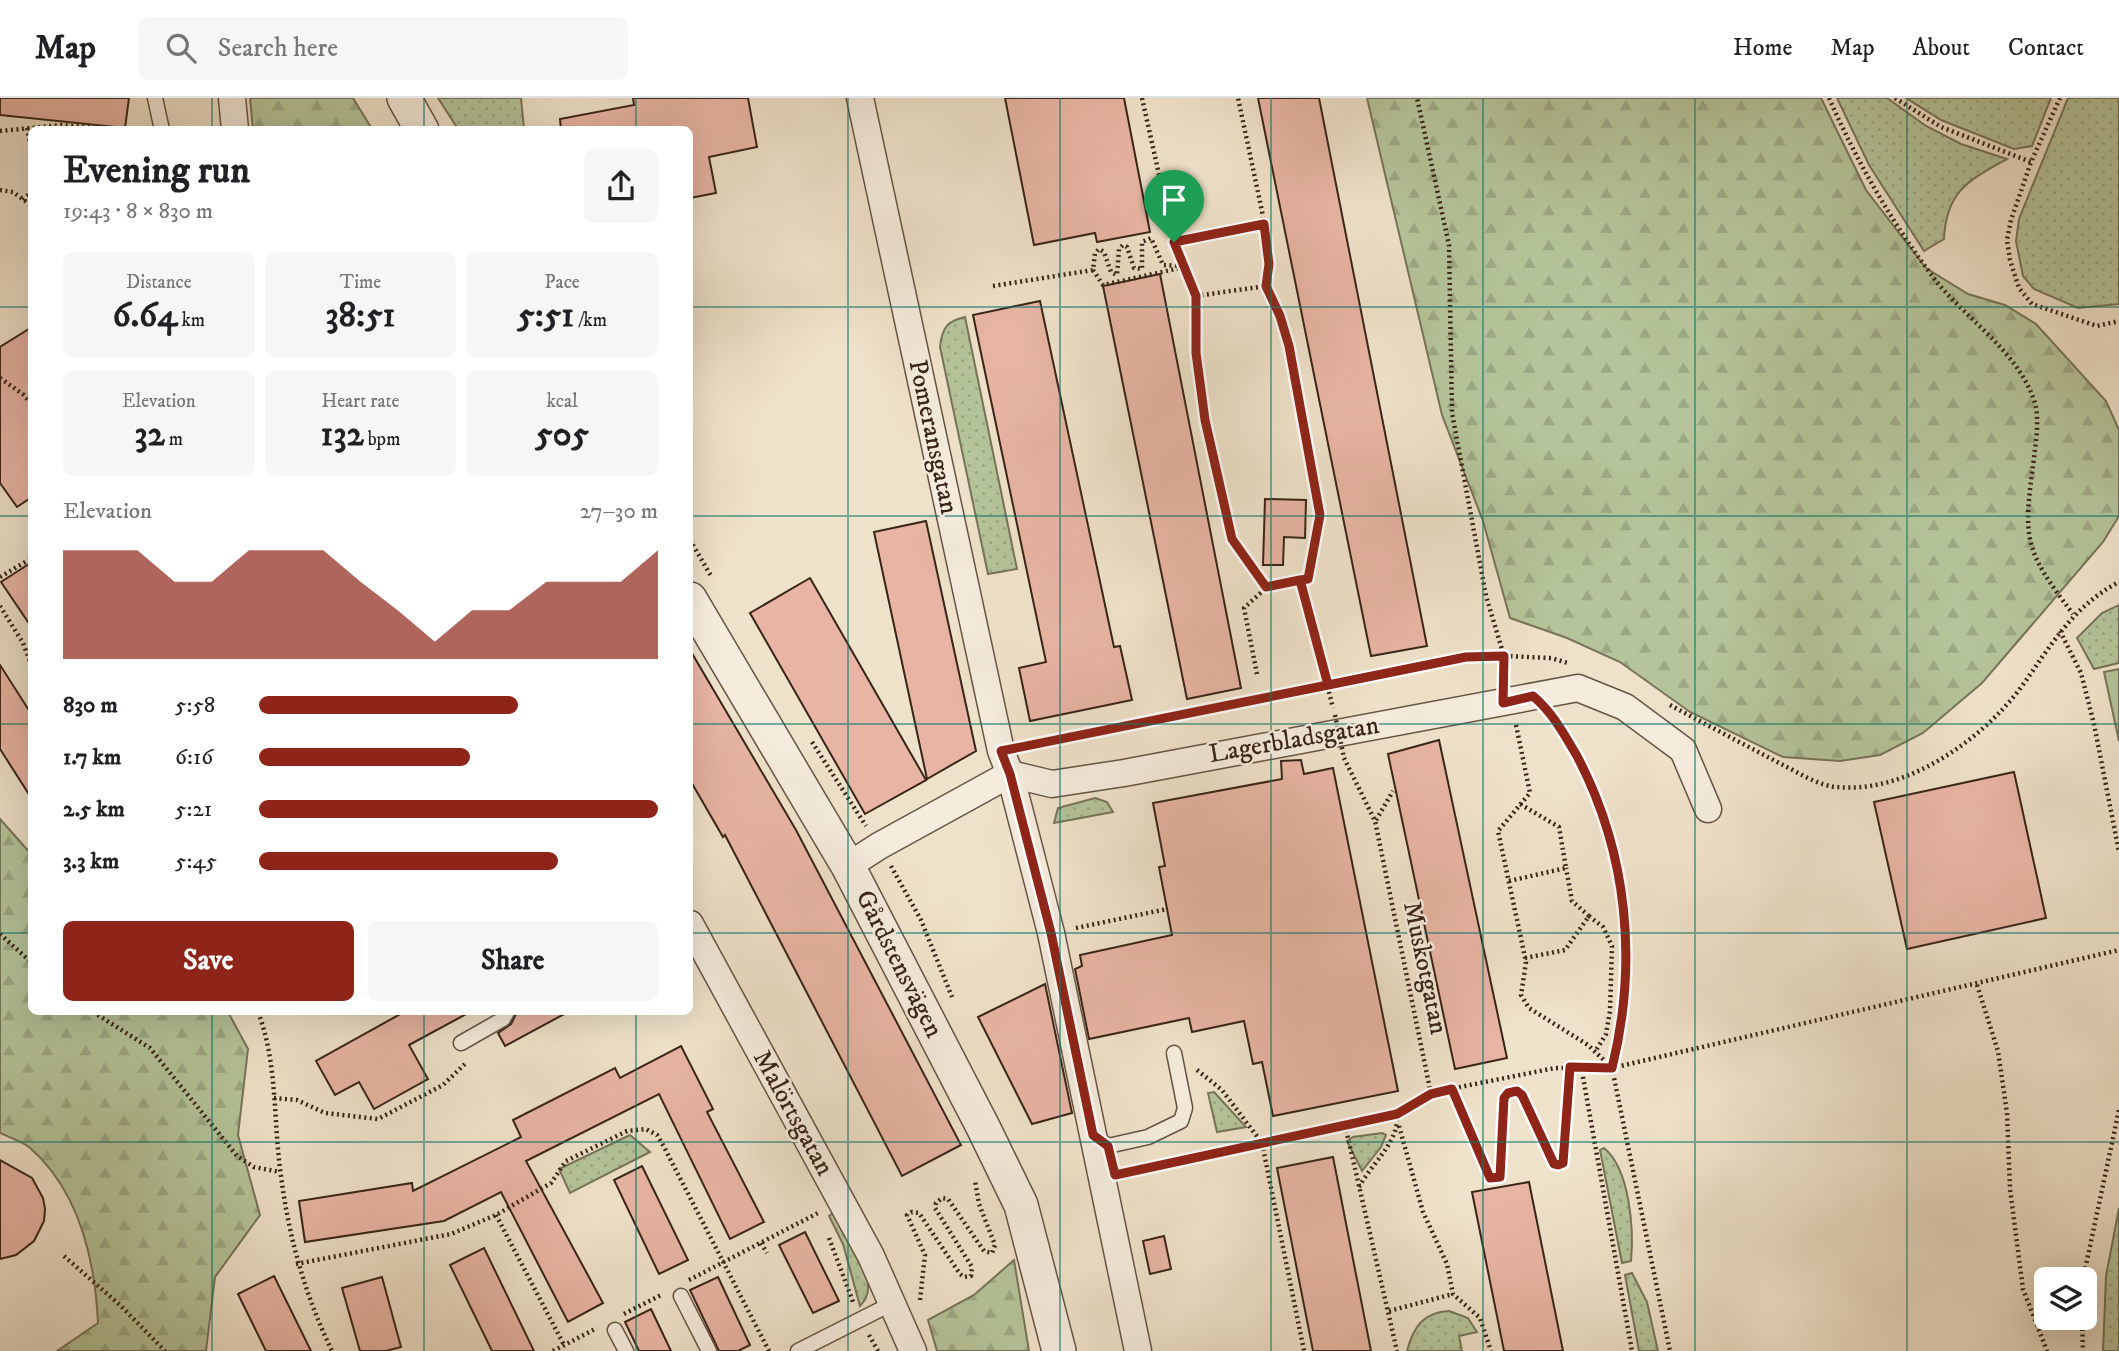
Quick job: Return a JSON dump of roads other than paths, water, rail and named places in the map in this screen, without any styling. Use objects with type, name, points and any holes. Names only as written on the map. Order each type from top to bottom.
[{"type":"street","points":[[232,98],[235,126]]},
{"type":"street","points":[[404,98],[420,126]]},
{"type":"street","name":"Pomeransgatan","points":[[860,98],[1006,763],[1051,933],[1100,1141],[1138,1351]]},
{"type":"street","name":"Gårdstensvägen","points":[[693,604],[848,866],[1021,1205],[1059,1351]]},
{"type":"street","name":"Lagerbladsgatan","points":[[1006,763],[1052,783],[1578,688],[1625,707],[1684,750],[1708,809]]},
{"type":"street","points":[[848,866],[1006,763]]},
{"type":"street","name":"Malörtsgatan","points":[[693,930],[871,1256],[909,1342]]},
{"type":"lane","points":[[155,98],[161,126]]},
{"type":"lane","points":[[467,1040],[505,1015]]},
{"type":"lane","points":[[1100,1141],[1148,1137],[1181,1121],[1185,1108],[1174,1053]]},
{"type":"lane","points":[[681,1296],[709,1351]]},
{"type":"lane","points":[[798,1351],[815,1347],[893,1303]]},
{"type":"lane","points":[[615,1330],[626,1351]]}]
